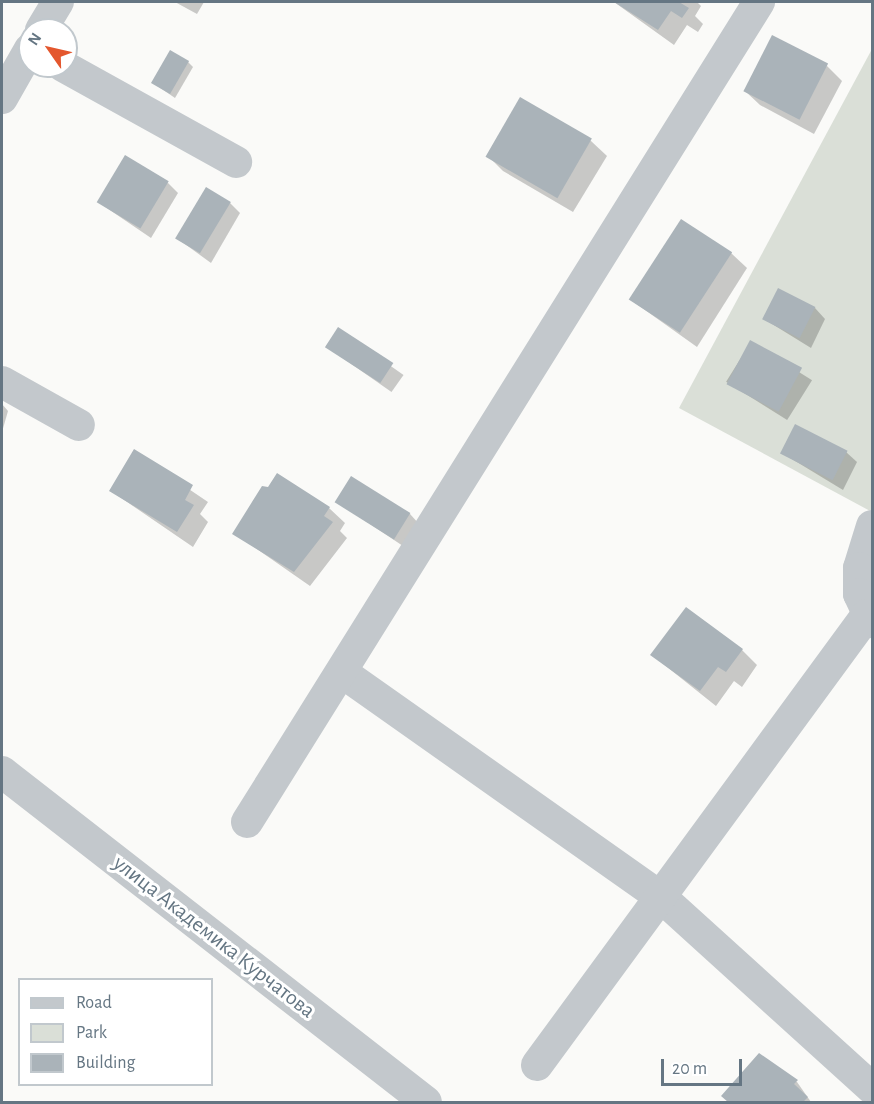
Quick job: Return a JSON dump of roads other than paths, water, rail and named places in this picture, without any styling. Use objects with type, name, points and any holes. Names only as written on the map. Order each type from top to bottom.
[{"type":"street","points":[[48,18],[58,2]]},
{"type":"street","points":[[247,822],[343,673],[759,2]]},
{"type":"street","points":[[2,98],[18,70]]},
{"type":"street","points":[[78,74],[236,162]]},
{"type":"street","points":[[2,381],[79,425]]},
{"type":"street","points":[[537,1065],[870,619],[859,594],[860,568],[873,526]]},
{"type":"street","points":[[343,673],[661,897],[873,1088]]},
{"type":"street","name":"улица Академика Курчатова","points":[[2,772],[426,1102]]}]
